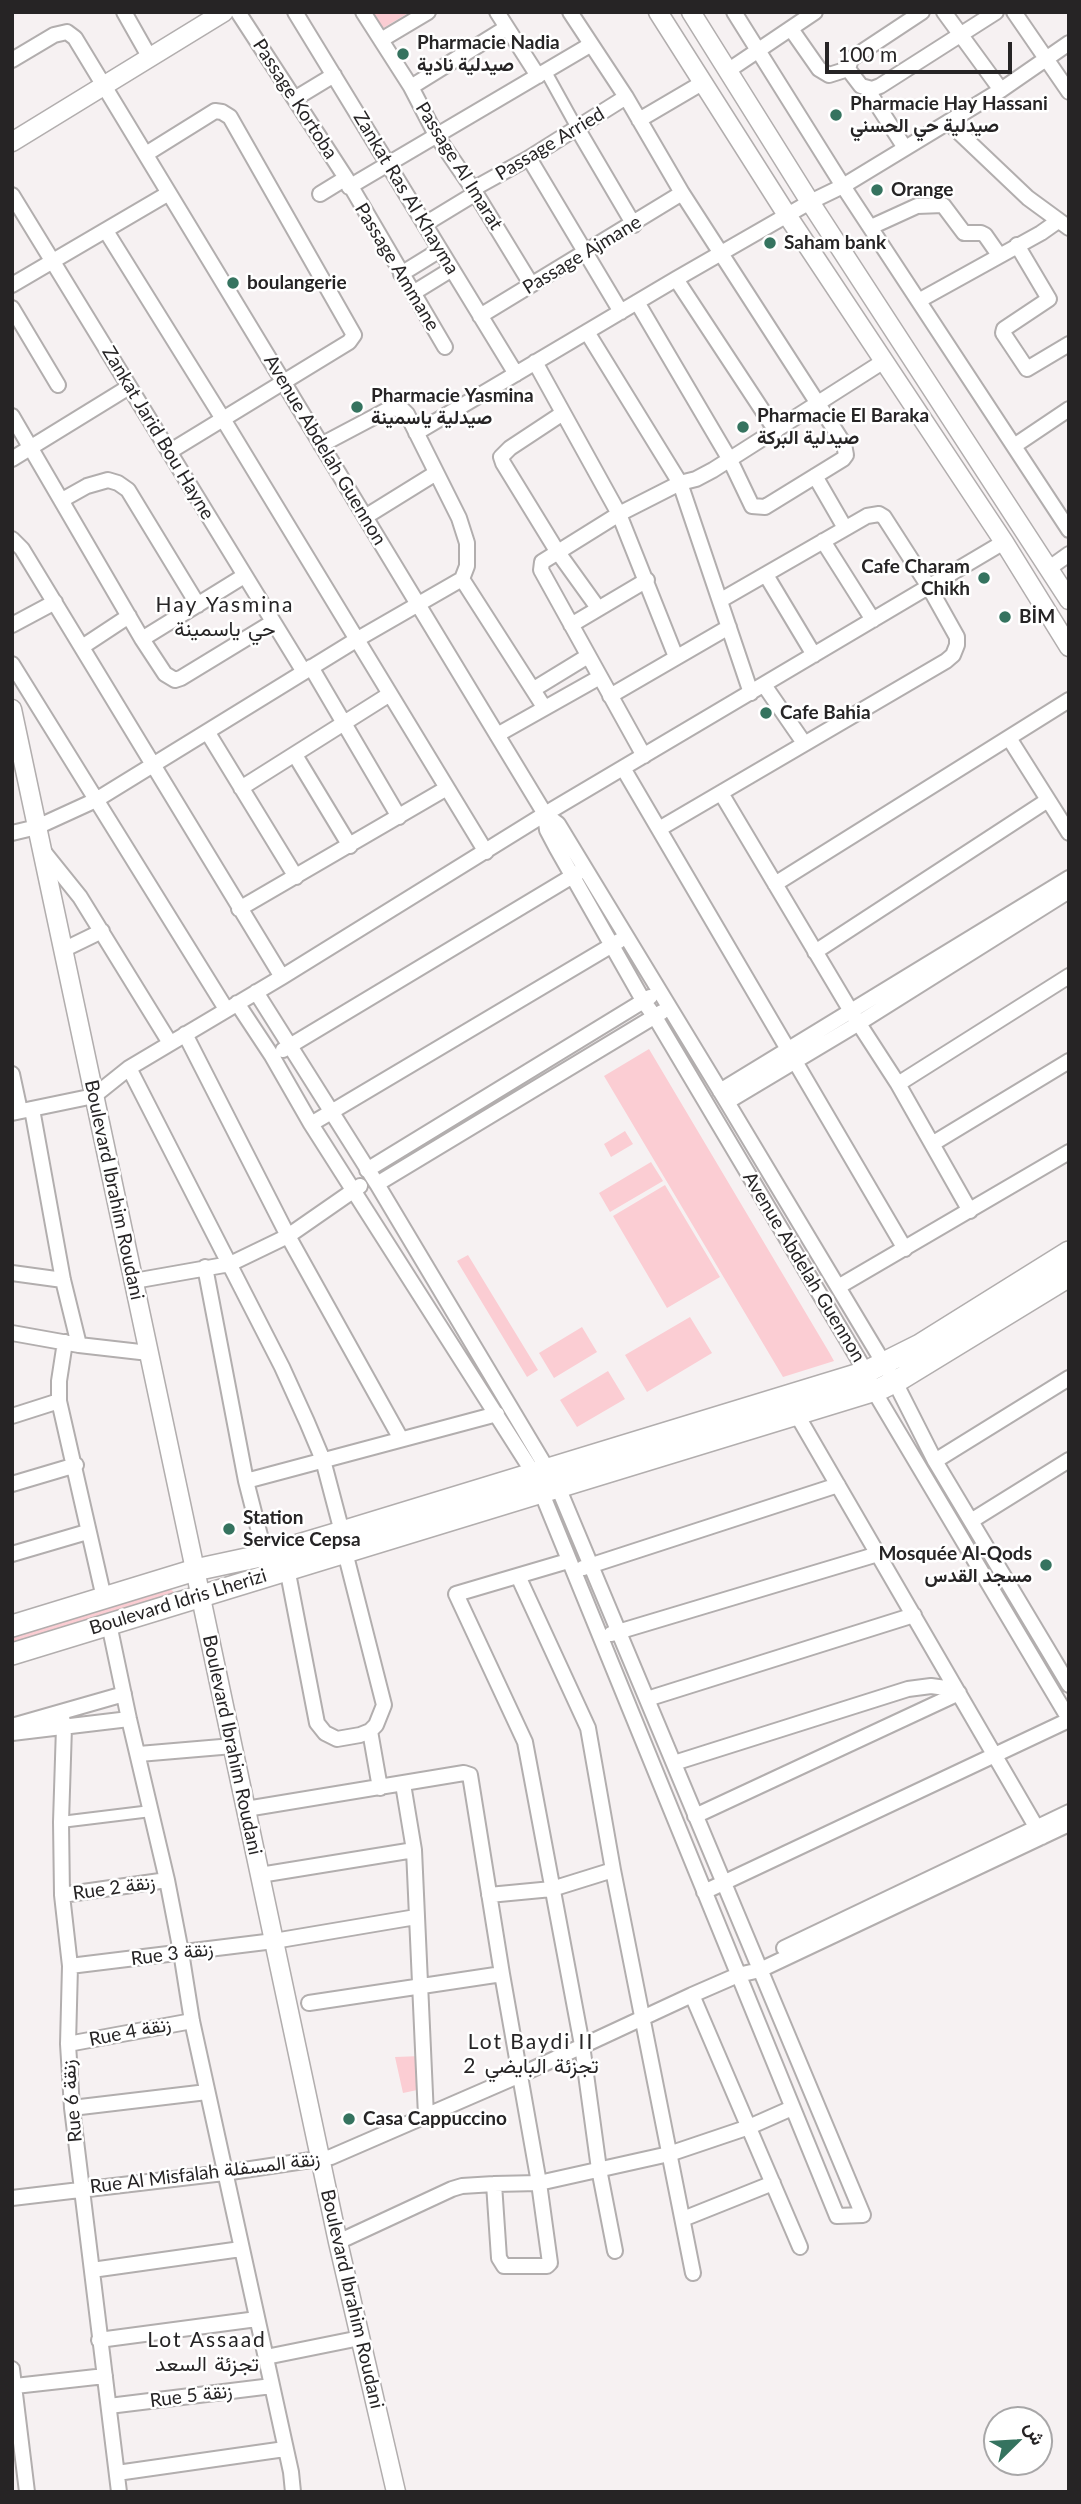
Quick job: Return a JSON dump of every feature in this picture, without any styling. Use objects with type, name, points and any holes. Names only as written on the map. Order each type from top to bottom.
[{"type":"main road","points":[[880,1377],[920,1345],[1069,1252]]},
{"type":"main road","points":[[343,1542],[880,1377],[1069,1276]]},
{"type":"main road","name":"Boulevard Idris Lherizi","points":[[12,1626],[195,1570],[343,1542]]},
{"type":"main road","name":"Boulevard Idris Lherizi","points":[[12,1654],[287,1569],[343,1542]]},
{"type":"street","points":[[124,12],[150,58]]},
{"type":"street","points":[[12,142],[224,12]]},
{"type":"street","name":"Passage Kortoba","points":[[238,12],[296,98],[348,183]]},
{"type":"street","name":"Zankat Ras Al Khayma","points":[[295,12],[516,374]]},
{"type":"street","name":"Passage Al Imarat","points":[[363,12],[411,87],[436,135],[531,284]]},
{"type":"street","points":[[381,40],[428,12]]},
{"type":"street","points":[[496,12],[542,74],[577,128],[634,225]]},
{"type":"street","points":[[570,12],[626,97],[682,193],[844,444],[846,450],[843,459],[765,508],[752,506],[730,460],[638,302]]},
{"type":"street","points":[[658,12],[787,215],[1004,542],[1069,647]]},
{"type":"street","points":[[734,12],[843,186],[1069,530]]},
{"type":"street","points":[[729,70],[816,12]]},
{"type":"street","points":[[848,69],[851,59],[922,12]]},
{"type":"street","points":[[944,12],[1001,90]]},
{"type":"street","points":[[867,89],[880,86],[996,12]]},
{"type":"street","points":[[1014,12],[1069,92]]},
{"type":"street","points":[[696,14],[810,202],[1069,600]]},
{"type":"street","points":[[411,87],[506,28]]},
{"type":"street","points":[[791,29],[819,69],[829,75],[848,69]]},
{"type":"street","name":"Avenue Abdelah Guennon","points":[[12,60],[54,35],[71,33],[545,814],[558,824],[613,944],[644,1002],[935,1461],[1069,1685]]},
{"type":"street","points":[[416,433],[676,279],[843,186],[1001,90],[1069,43]]},
{"type":"street","points":[[320,194],[387,163],[590,45]]},
{"type":"street","points":[[848,69],[867,89],[905,148]]},
{"type":"street","points":[[296,98],[334,75]]},
{"type":"street","points":[[639,120],[702,83]]},
{"type":"street","name":"Passage Arried","points":[[425,224],[626,97]]},
{"type":"street","points":[[146,154],[215,111],[230,117],[354,335],[349,342],[169,452]]},
{"type":"street","points":[[920,300],[1017,245],[1063,225],[1028,198],[948,122]]},
{"type":"street","points":[[529,158],[621,312]]},
{"type":"street","name":"Passage Ammane","points":[[348,183],[445,347]]},
{"type":"street","points":[[12,285],[169,193]]},
{"type":"street","name":"Passage Ajmane","points":[[481,316],[634,225],[682,193]]},
{"type":"street","name":"Zankat Jarid Bou Hayne","points":[[12,195],[244,576],[344,723],[399,817]]},
{"type":"street","points":[[871,227],[917,205],[943,205],[964,233],[985,235],[999,255]]},
{"type":"street","points":[[106,231],[486,852]]},
{"type":"street","points":[[1017,245],[1049,299],[1004,329],[1003,333],[1027,369],[1069,344]]},
{"type":"street","points":[[401,274],[440,250]]},
{"type":"street","points":[[413,293],[452,269]]},
{"type":"street","points":[[676,279],[776,431]]},
{"type":"street","points":[[12,308],[58,385]]},
{"type":"street","points":[[587,332],[680,483],[751,693]]},
{"type":"street","points":[[644,756],[541,570],[542,562],[619,514],[680,483],[696,479],[730,460],[884,361]]},
{"type":"street","points":[[535,362],[619,514],[676,657]]},
{"type":"street","points":[[12,459],[129,387]]},
{"type":"street","points":[[12,833],[37,827],[96,800],[356,640],[463,579],[467,566],[467,543],[459,518],[403,410],[391,408],[321,444]]},
{"type":"street","points":[[1014,446],[1069,409]]},
{"type":"street","points":[[563,413],[510,448],[501,457],[557,551],[598,608]]},
{"type":"street","points":[[12,416],[165,674],[176,680],[181,678],[273,622]]},
{"type":"street","points":[[365,517],[436,473]]},
{"type":"street","points":[[815,476],[845,528]]},
{"type":"street","points":[[62,500],[98,482],[118,483],[128,490],[198,605]]},
{"type":"street","points":[[659,829],[946,661],[957,645],[957,637],[929,587],[884,517],[873,514],[721,600]]},
{"type":"street","points":[[12,539],[22,549],[55,602],[282,977]]},
{"type":"street","points":[[823,541],[873,620]]},
{"type":"street","points":[[22,1111],[94,1096],[129,1068],[545,814],[1004,542]]},
{"type":"street","points":[[1048,569],[1069,554]]},
{"type":"street","points":[[766,575],[814,655]]},
{"type":"street","points":[[142,639],[244,576]]},
{"type":"street","points":[[463,579],[544,707]]},
{"type":"street","points":[[571,625],[646,580]]},
{"type":"street","points":[[12,625],[55,602]]},
{"type":"street","points":[[82,647],[129,616]]},
{"type":"street","points":[[610,696],[729,627]]},
{"type":"street","points":[[534,689],[588,656]]},
{"type":"street","points":[[12,664],[96,800],[231,1006],[272,1056],[311,1124],[497,1414],[545,1481],[571,1567],[837,2216],[863,2215],[592,1565],[545,1481],[372,1178],[256,992]]},
{"type":"street","points":[[497,735],[600,677]]},
{"type":"street","points":[[764,685],[804,743]]},
{"type":"street","points":[[241,788],[390,694]]},
{"type":"street","points":[[775,884],[1069,700]]},
{"type":"street","name":"Boulevard Ibrahim Roudani","points":[[12,709],[320,2159],[396,2492]]},
{"type":"street","points":[[208,733],[296,877]]},
{"type":"street","points":[[1009,738],[1069,833]]},
{"type":"street","points":[[295,755],[350,846]]},
{"type":"street","points":[[623,768],[905,1249]]},
{"type":"street","points":[[239,909],[447,788]]},
{"type":"street","points":[[721,793],[855,1018],[898,1084],[970,1211]]},
{"type":"street","points":[[815,952],[1048,800]]},
{"type":"street","points":[[42,850],[80,897],[170,1043]]},
{"type":"street","points":[[272,1056],[579,873]]},
{"type":"street","name":"Avenue Abdelah Guennon","points":[[579,873],[626,936],[838,1287],[880,1377],[1069,1720]]},
{"type":"street","points":[[724,1097],[967,948],[1069,878]]},
{"type":"street","points":[[967,948],[1069,891]]},
{"type":"street","points":[[63,950],[102,931]]},
{"type":"street","points":[[311,1124],[626,936]]},
{"type":"street","points":[[898,1084],[1069,976]]},
{"type":"street","points":[[134,1281],[230,1264],[288,1236],[355,1189],[659,990]]},
{"type":"street","points":[[372,1178],[528,1091],[669,1007]]},
{"type":"street","points":[[185,1034],[288,1236],[401,1439]]},
{"type":"street","points":[[932,1144],[1069,1061]]},
{"type":"street","points":[[129,1068],[282,1367],[323,1460],[384,1705],[380,1719],[370,1731],[337,1739],[325,1733],[317,1723],[287,1569]]},
{"type":"street","points":[[12,1074],[63,1280],[72,1343],[59,1381],[59,1401],[76,1465],[87,1532],[104,1598]]},
{"type":"street","points":[[838,1287],[1069,1152]]},
{"type":"street","points":[[205,1267],[246,1481],[265,1555]]},
{"type":"street","points":[[12,1273],[63,1280]]},
{"type":"street","points":[[12,1334],[149,1353]]},
{"type":"street","points":[[935,1461],[1069,1378]]},
{"type":"street","points":[[12,1416],[59,1401]]},
{"type":"street","points":[[792,1405],[1040,1832]]},
{"type":"street","points":[[246,1481],[497,1414]]},
{"type":"street","points":[[971,1521],[1069,1460]]},
{"type":"street","points":[[12,1484],[76,1465]]},
{"type":"street","points":[[615,2250],[599,2169],[582,2045],[525,1742],[456,1594],[518,1576],[592,1565],[838,1485]]},
{"type":"street","points":[[12,1554],[87,1532]]},
{"type":"street","points":[[600,1637],[878,1554]]},
{"type":"street","points":[[518,1576],[588,1728],[613,1870],[693,2273]]},
{"type":"street","points":[[647,1699],[914,1615]]},
{"type":"street","points":[[109,1624],[167,1880],[192,2021],[267,2357],[293,2492]]},
{"type":"street","points":[[674,1763],[908,1689],[931,1686],[959,1693]]},
{"type":"street","points":[[695,1816],[959,1693]]},
{"type":"street","points":[[12,1726],[124,1694]]},
{"type":"street","name":"Rue 6 زنقة","points":[[61,1712],[64,1727],[62,1895],[70,1966],[68,2044],[72,2108],[119,2492]]},
{"type":"street","points":[[12,1733],[129,1719]]},
{"type":"street","points":[[704,1892],[1069,1720]]},
{"type":"street","points":[[370,1731],[380,1788]]},
{"type":"street","points":[[139,1754],[233,1746]]},
{"type":"street","points":[[246,1809],[464,1773],[470,1775],[539,2183],[550,2263],[547,2266],[507,2267],[501,2264],[494,2184]]},
{"type":"street","points":[[403,1784],[414,1850],[426,2116]]},
{"type":"street","points":[[61,1822],[151,1811]]},
{"type":"street","points":[[1040,1832],[1069,1812]]},
{"type":"street","points":[[1040,1832],[1069,1824]]},
{"type":"street","name":"Rue Al Misfalah زنقة المسفلة","points":[[12,2199],[224,2173],[320,2159],[342,2153],[758,1966],[1040,1832]]},
{"type":"street","points":[[260,1875],[414,1850]]},
{"type":"street","points":[[489,1895],[552,1889],[613,1870]]},
{"type":"street","name":"Rue 2 زنقة","points":[[62,1895],[167,1880]]},
{"type":"street","name":"Rue 3 زنقة","points":[[70,1966],[274,1941],[416,1917]]},
{"type":"street","points":[[309,2003],[502,1975]]},
{"type":"street","points":[[692,1995],[800,2246]]},
{"type":"street","name":"Rue 4 زنقة","points":[[68,2044],[192,2021]]},
{"type":"street","points":[[72,2108],[207,2092]]},
{"type":"street","points":[[338,2242],[462,2186],[539,2183],[669,2154],[749,2127],[792,2108]]},
{"type":"street","points":[[682,2219],[773,2183]]},
{"type":"street","points":[[92,2270],[241,2249]]},
{"type":"street","points":[[99,2340],[257,2319]]},
{"type":"street","points":[[267,2357],[360,2338]]},
{"type":"street","points":[[12,2369],[16,2426],[27,2492]]},
{"type":"street","points":[[15,2386],[105,2376]]},
{"type":"street","name":"Rue 5 زنقة","points":[[109,2406],[272,2386]]},
{"type":"street","points":[[117,2473],[285,2449]]},
{"type":"shaded area","points":[[370,12],[410,12],[380,30]]},
{"type":"shaded area","points":[[649,1049],[834,1361],[783,1377],[604,1076]]},
{"type":"shaded area","points":[[625,1131],[633,1144],[611,1157],[604,1144]]},
{"type":"shaded area","points":[[651,1162],[663,1181],[610,1212],[599,1193]]},
{"type":"shaded area","points":[[665,1185],[720,1277],[667,1308],[613,1216]]},
{"type":"shaded area","points":[[468,1255],[538,1370],[527,1377],[457,1261]]},
{"type":"shaded area","points":[[690,1317],[712,1353],[647,1392],[625,1355]]},
{"type":"shaded area","points":[[582,1327],[597,1352],[554,1378],[539,1353]]},
{"type":"shaded area","points":[[608,1371],[625,1399],[577,1427],[560,1400]]},
{"type":"shaded area","points":[[170,1589],[174,1592],[173,1595],[12,1644],[12,1636]]},
{"type":"shaded area","points":[[421,2056],[422,2089],[403,2093],[395,2057]]},
{"type":"place","name":"Pharmacie Nadia صيدلية نادية","points":[[403,54]]},
{"type":"place","name":"Pharmacie Hay Hassani صيدلية حي الحسني","points":[[836,115]]},
{"type":"place","name":"Orange","points":[[877,190]]},
{"type":"place","name":"Saham bank","points":[[770,243]]},
{"type":"place","name":"boulangerie","points":[[233,283]]},
{"type":"place","name":"Pharmacie Yasmina صيدلية ياسمينة","points":[[357,407]]},
{"type":"place","name":"Pharmacie El Baraka صيدلية البركة","points":[[743,427]]},
{"type":"place","name":"Cafe Charam Chikh","points":[[984,578]]},
{"type":"place","name":"BİM","points":[[1005,617]]},
{"type":"place","name":"Cafe Bahia","points":[[766,713]]},
{"type":"place","name":"Station Service Cepsa","points":[[229,1529]]},
{"type":"place","name":"Mosquée Al-Qods مسجد القدس","points":[[1046,1565]]},
{"type":"place","name":"Casa Cappuccino","points":[[349,2119]]},
{"type":"district","name":"Hay Yasmina حي ياسمينة","points":[[225,617]]},
{"type":"district","name":"Lot Baydi II تجزئة البايضي 2","points":[[531,2054]]},
{"type":"district","name":"Lot Assaad تجزئة السعد","points":[[207,2352]]}]
